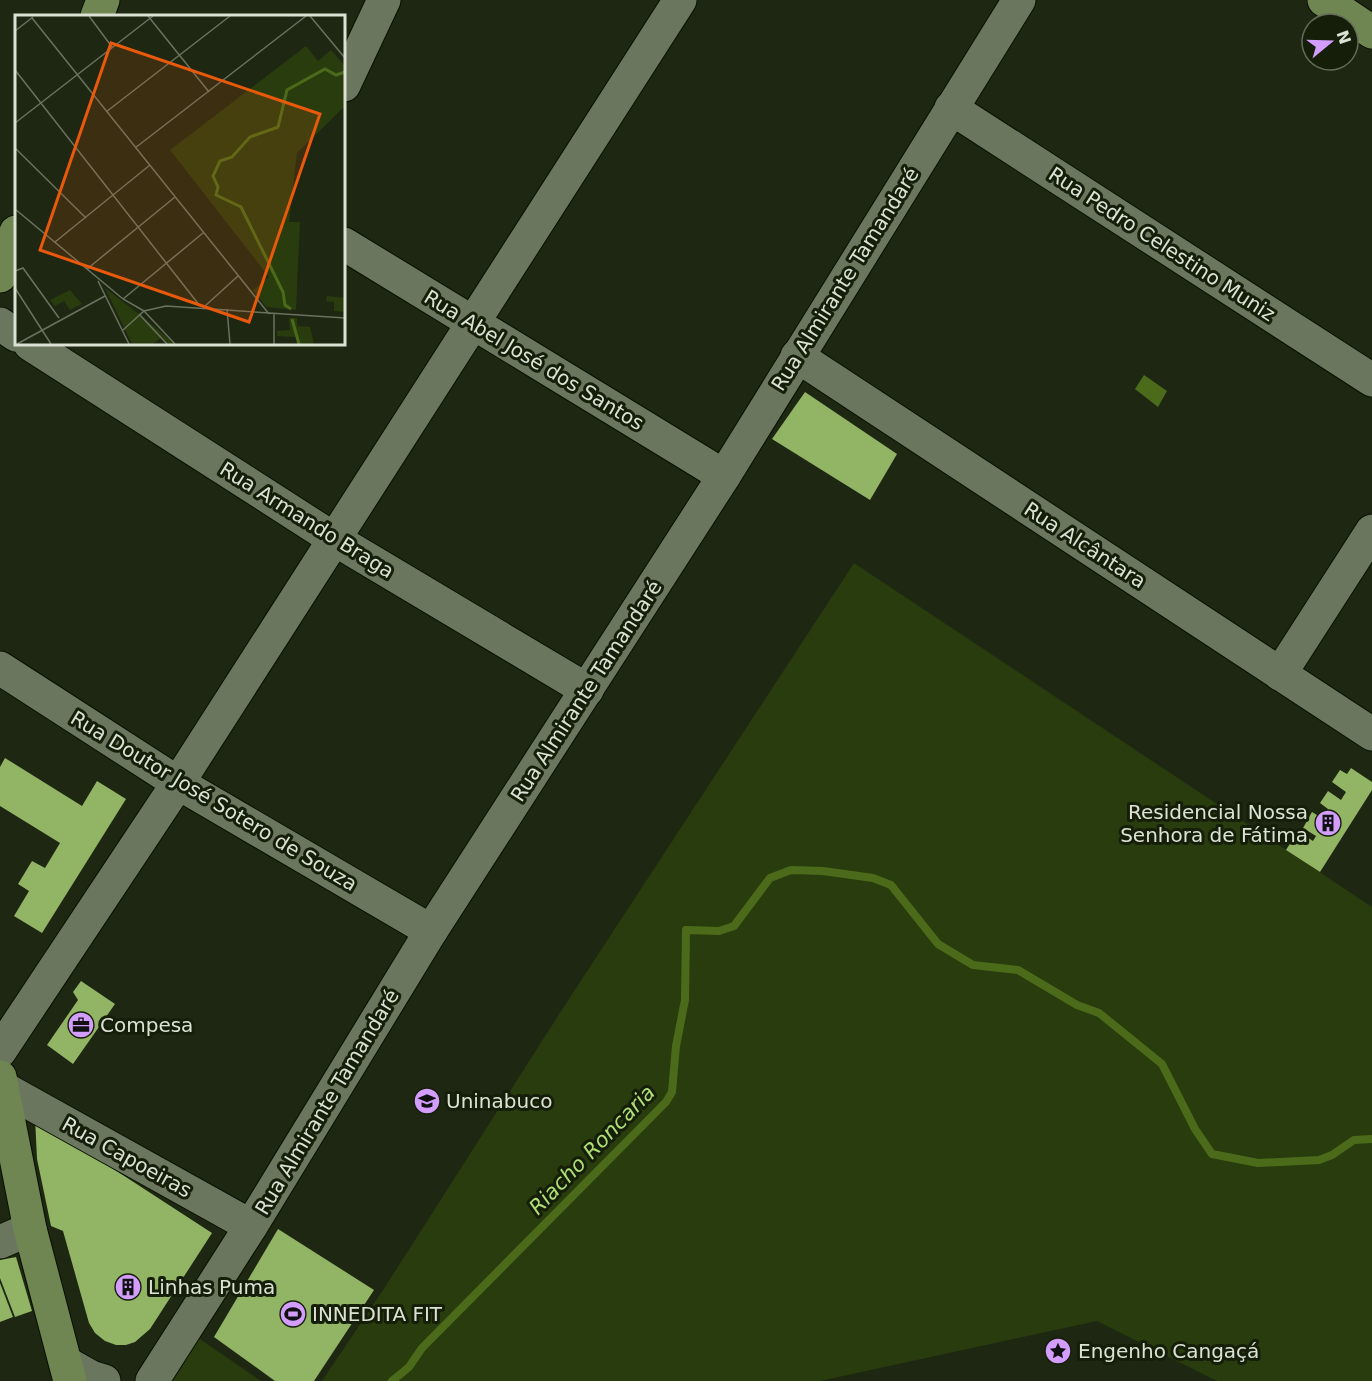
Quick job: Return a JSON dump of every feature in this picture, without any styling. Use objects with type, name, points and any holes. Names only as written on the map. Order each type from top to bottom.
[{"type":"main road","points":[[97,15],[103,0]]},
{"type":"main road","points":[[0,276],[15,235]]},
{"type":"main road","points":[[2,1082],[30,1229],[68,1372]]},
{"type":"street","points":[[345,83],[384,0]]},
{"type":"street","points":[[0,1051],[178,783],[680,0]]},
{"type":"street","name":"Rua Almirante Tamandaré","points":[[152,1381],[251,1226],[431,931],[724,476],[1019,0]]},
{"type":"street","name":"Rua Pedro Celestino Muniz","points":[[951,108],[1372,380]]},
{"type":"street","name":"Rua Abel José dos Santos","points":[[345,245],[724,476]]},
{"type":"street","points":[[0,324],[15,334]]},
{"type":"street","name":"Rua Armando Braga","points":[[32,345],[334,539],[587,690]]},
{"type":"street","name":"Rua Alcântara","points":[[797,356],[1372,734]]},
{"type":"street","points":[[1280,674],[1372,531]]},
{"type":"street","name":"Rua Doutor José Sotero de Souza","points":[[0,668],[178,783],[431,931]]},
{"type":"street","name":"Rua Capoeiras","points":[[2,1082],[251,1226]]},
{"type":"street","points":[[0,1242],[30,1229]]},
{"type":"street","points":[[68,1372],[104,1381]]},
{"type":"shaded area","points":[[1144,375],[1167,391],[1158,407],[1135,389]]},
{"type":"shaded area","points":[[854,563],[1372,907],[1372,1381],[1217,1381],[1097,1321],[820,1381],[322,1381],[385,1287],[565,1005]]},
{"type":"shaded area","points":[[197,1337],[261,1381],[169,1381]]},
{"type":"building","points":[[805,392],[897,454],[870,500],[772,439]]},
{"type":"building","points":[[5,758],[82,806],[97,781],[126,799],[42,933],[14,916],[29,891],[18,884],[32,861],[45,868],[60,843],[0,806],[0,767]]},
{"type":"building","name":"Residencial Nossa Senhora de Fátima","points":[[1351,768],[1372,782],[1372,790],[1320,872],[1286,850],[1298,831],[1313,841],[1316,836],[1303,828],[1312,812],[1322,818],[1328,809],[1320,803],[1328,791],[1341,800],[1346,792],[1332,782],[1340,770],[1347,774]]},
{"type":"building","name":"Compesa","points":[[81,981],[115,1004],[73,1064],[47,1045],[78,1000],[73,992]]},
{"type":"building","name":"Linhas Puma","points":[[35,1118],[212,1233],[150,1329],[135,1342],[116,1345],[105,1341],[95,1333],[89,1323],[63,1231],[51,1226],[37,1159]]},
{"type":"building","name":"INNEDITA FIT","points":[[278,1229],[374,1290],[314,1381],[275,1381],[214,1337]]},
{"type":"building","points":[[16,1257],[32,1311],[15,1317],[0,1278],[0,1260]]},
{"type":"building","points":[[0,1283],[13,1317],[0,1322]]},
{"type":"waterway","name":"Riacho Roncaria","points":[[392,1381],[409,1367],[422,1348],[666,1102],[672,1092],[676,1046],[685,1000],[686,930],[719,931],[734,926],[770,878],[791,870],[823,871],[873,878],[891,885],[938,944],[973,965],[1018,970],[1077,1005],[1099,1013],[1162,1064],[1195,1129],[1212,1154],[1258,1163],[1319,1160],[1332,1155],[1354,1140],[1372,1139]]},
{"type":"place","name":"Residencial Nossa Senhora de Fátima","points":[[1328,823]]},
{"type":"place","name":"Compesa","points":[[81,1025]]},
{"type":"place","name":"Uninabuco","points":[[427,1101]]},
{"type":"place","name":"Linhas Puma","points":[[128,1287]]},
{"type":"place","name":"INNEDITA FIT","points":[[293,1314]]},
{"type":"place","name":"Engenho Cangaçá","points":[[1058,1351]]}]
